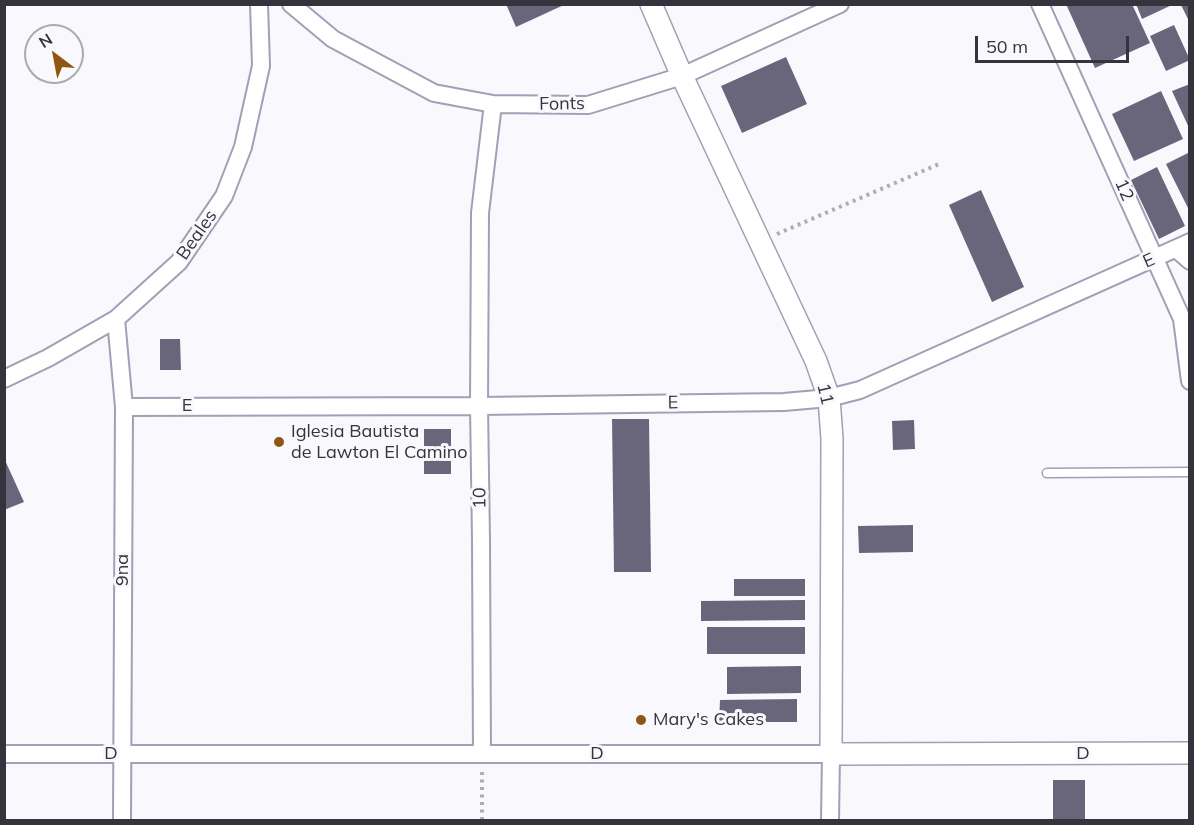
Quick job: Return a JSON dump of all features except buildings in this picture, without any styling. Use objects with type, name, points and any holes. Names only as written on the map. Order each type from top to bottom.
[{"type":"street","name":"Beales","points":[[4,379],[48,358],[116,319],[179,262],[224,196],[243,147],[261,66],[259,4]]},
{"type":"street","name":"Fonts","points":[[291,4],[333,39],[434,93],[493,104],[588,105],[682,76],[840,4]]},
{"type":"street","name":"11","points":[[651,4],[682,76],[816,361],[829,398],[832,439],[830,820]]},
{"type":"street","name":"12","points":[[1040,4],[1182,320],[1190,381]]},
{"type":"street","name":"10","points":[[482,754],[480,213],[493,104]]},
{"type":"street","name":"E","points":[[124,407],[479,406],[784,402],[829,398],[860,390],[1183,245]]},
{"type":"street","points":[[1183,245],[1190,261]]},
{"type":"street","name":"9na","points":[[116,319],[124,407],[122,820]]},
{"type":"street","name":"D","points":[[4,754],[1190,753]]},
{"type":"lane","points":[[1047,473],[1190,472]]},
{"type":"path","points":[[760,242],[939,164]]},
{"type":"path","points":[[482,754],[482,820]]},
{"type":"place","name":"Iglesia Bautista de Lawton El Camino","points":[[279,442]]},
{"type":"place","name":"Mary's Cakes","points":[[641,720]]}]
